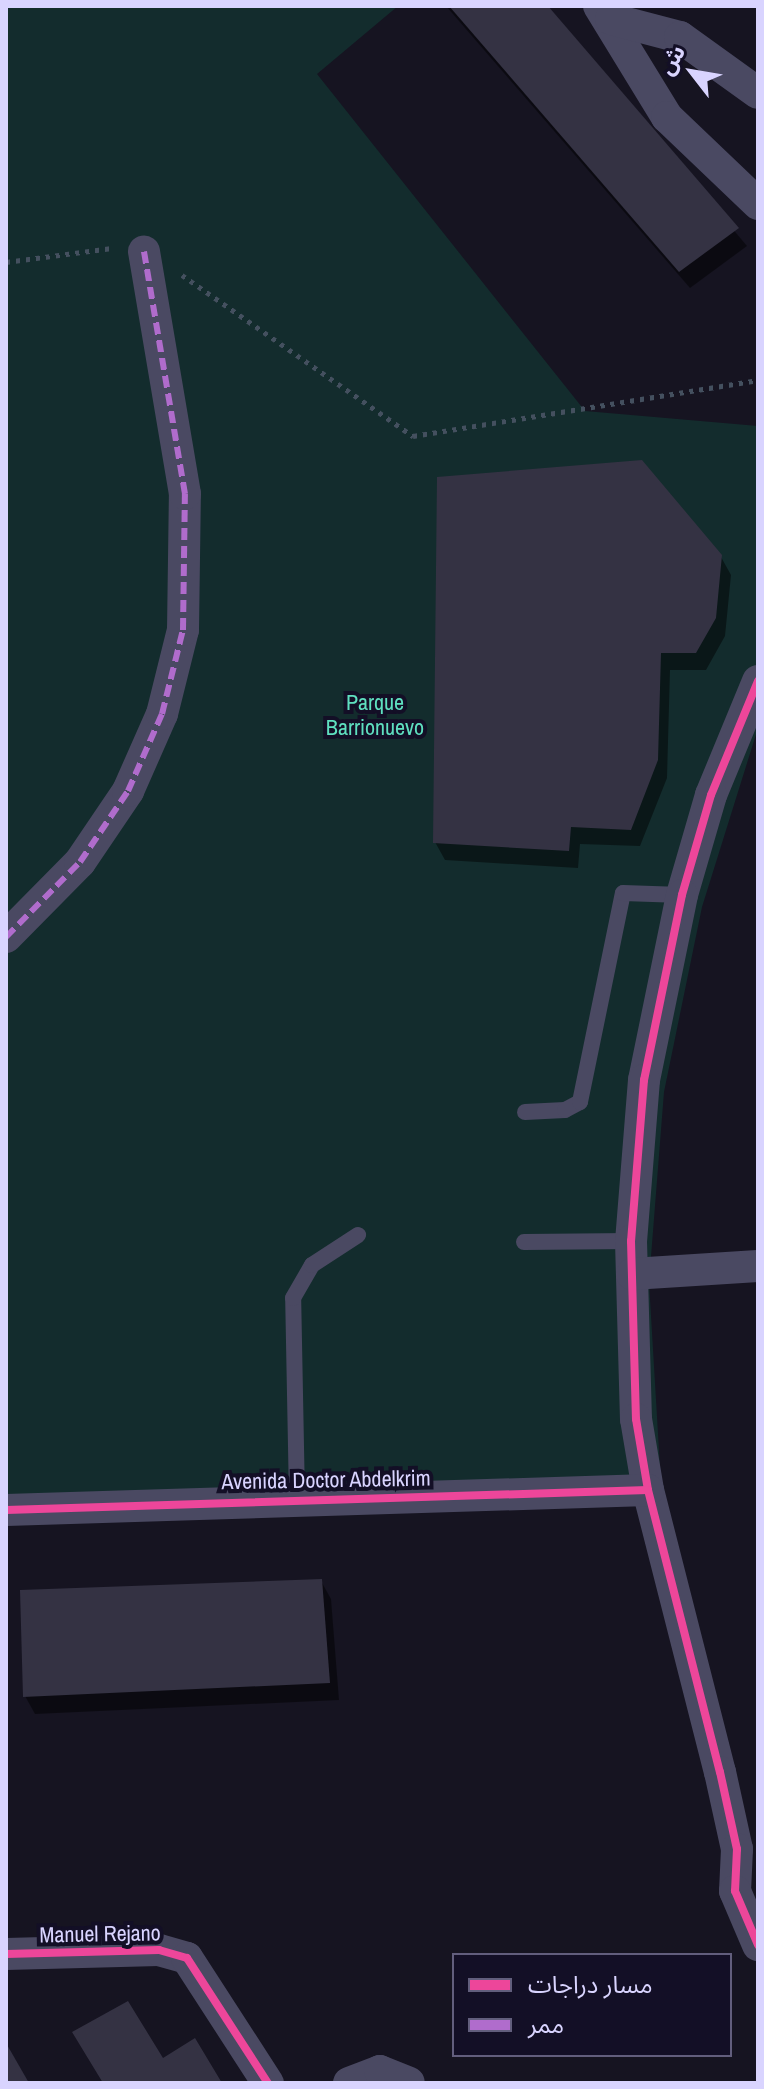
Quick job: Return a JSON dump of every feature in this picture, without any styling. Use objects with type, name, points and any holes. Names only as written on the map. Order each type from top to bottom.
[{"type":"street","points":[[605,12],[680,37],[758,93]]},
{"type":"street","points":[[605,12],[645,91],[758,204]]},
{"type":"street","points":[[6,937],[80,862],[128,791],[162,714],[183,630],[185,494],[144,251]]},
{"type":"street","points":[[758,681],[711,795],[682,895],[644,1080],[631,1241],[636,1419],[648,1490],[737,1849],[735,1891],[758,1945]]},
{"type":"street","points":[[632,1274],[758,1266]]},
{"type":"street","name":"Avenida Doctor Abdelkrim","points":[[6,1510],[297,1498],[648,1490]]},
{"type":"street","points":[[737,1849],[758,1882]]},
{"type":"street","name":"Manuel Rejano","points":[[6,1954],[159,1950],[187,1958],[268,2083]]},
{"type":"street","points":[[349,2083],[380,2071],[409,2083]]},
{"type":"lane","points":[[525,1112],[565,1110],[580,1102],[623,893],[682,895]]},
{"type":"lane","points":[[297,1498],[293,1298],[312,1265],[358,1235]]},
{"type":"lane","points":[[524,1242],[631,1241]]},
{"type":"path","points":[[6,262],[122,247],[144,251],[413,436],[758,380]]},
{"type":"green space","name":"Parque Barrionuevo","points":[[6,6],[398,6],[317,74],[585,411],[758,426],[758,728],[702,907],[664,1092],[649,1282],[661,1484],[6,1512]]},
{"type":"building","points":[[449,6],[548,6],[739,228],[679,272]]},
{"type":"building","points":[[642,460],[722,555],[716,618],[696,653],[661,653],[658,760],[631,830],[571,827],[569,851],[433,843],[437,477]]},
{"type":"building","points":[[322,1579],[330,1683],[23,1697],[20,1590]]},
{"type":"building","points":[[128,2001],[163,2058],[195,2038],[222,2083],[103,2083],[72,2032]]},
{"type":"building","points":[[6,2043],[29,2083],[6,2083]]},
{"type":"marked path","points":[[6,937],[80,862],[128,791],[162,714],[183,630],[185,494],[144,251]]},
{"type":"cycle path","points":[[758,681],[711,795],[682,895],[644,1080],[631,1241],[636,1419],[648,1490],[737,1849],[735,1891],[758,1945]]},
{"type":"cycle path","points":[[6,1510],[648,1490]]},
{"type":"cycle path","points":[[6,1954],[159,1950],[187,1958],[268,2083]]}]
